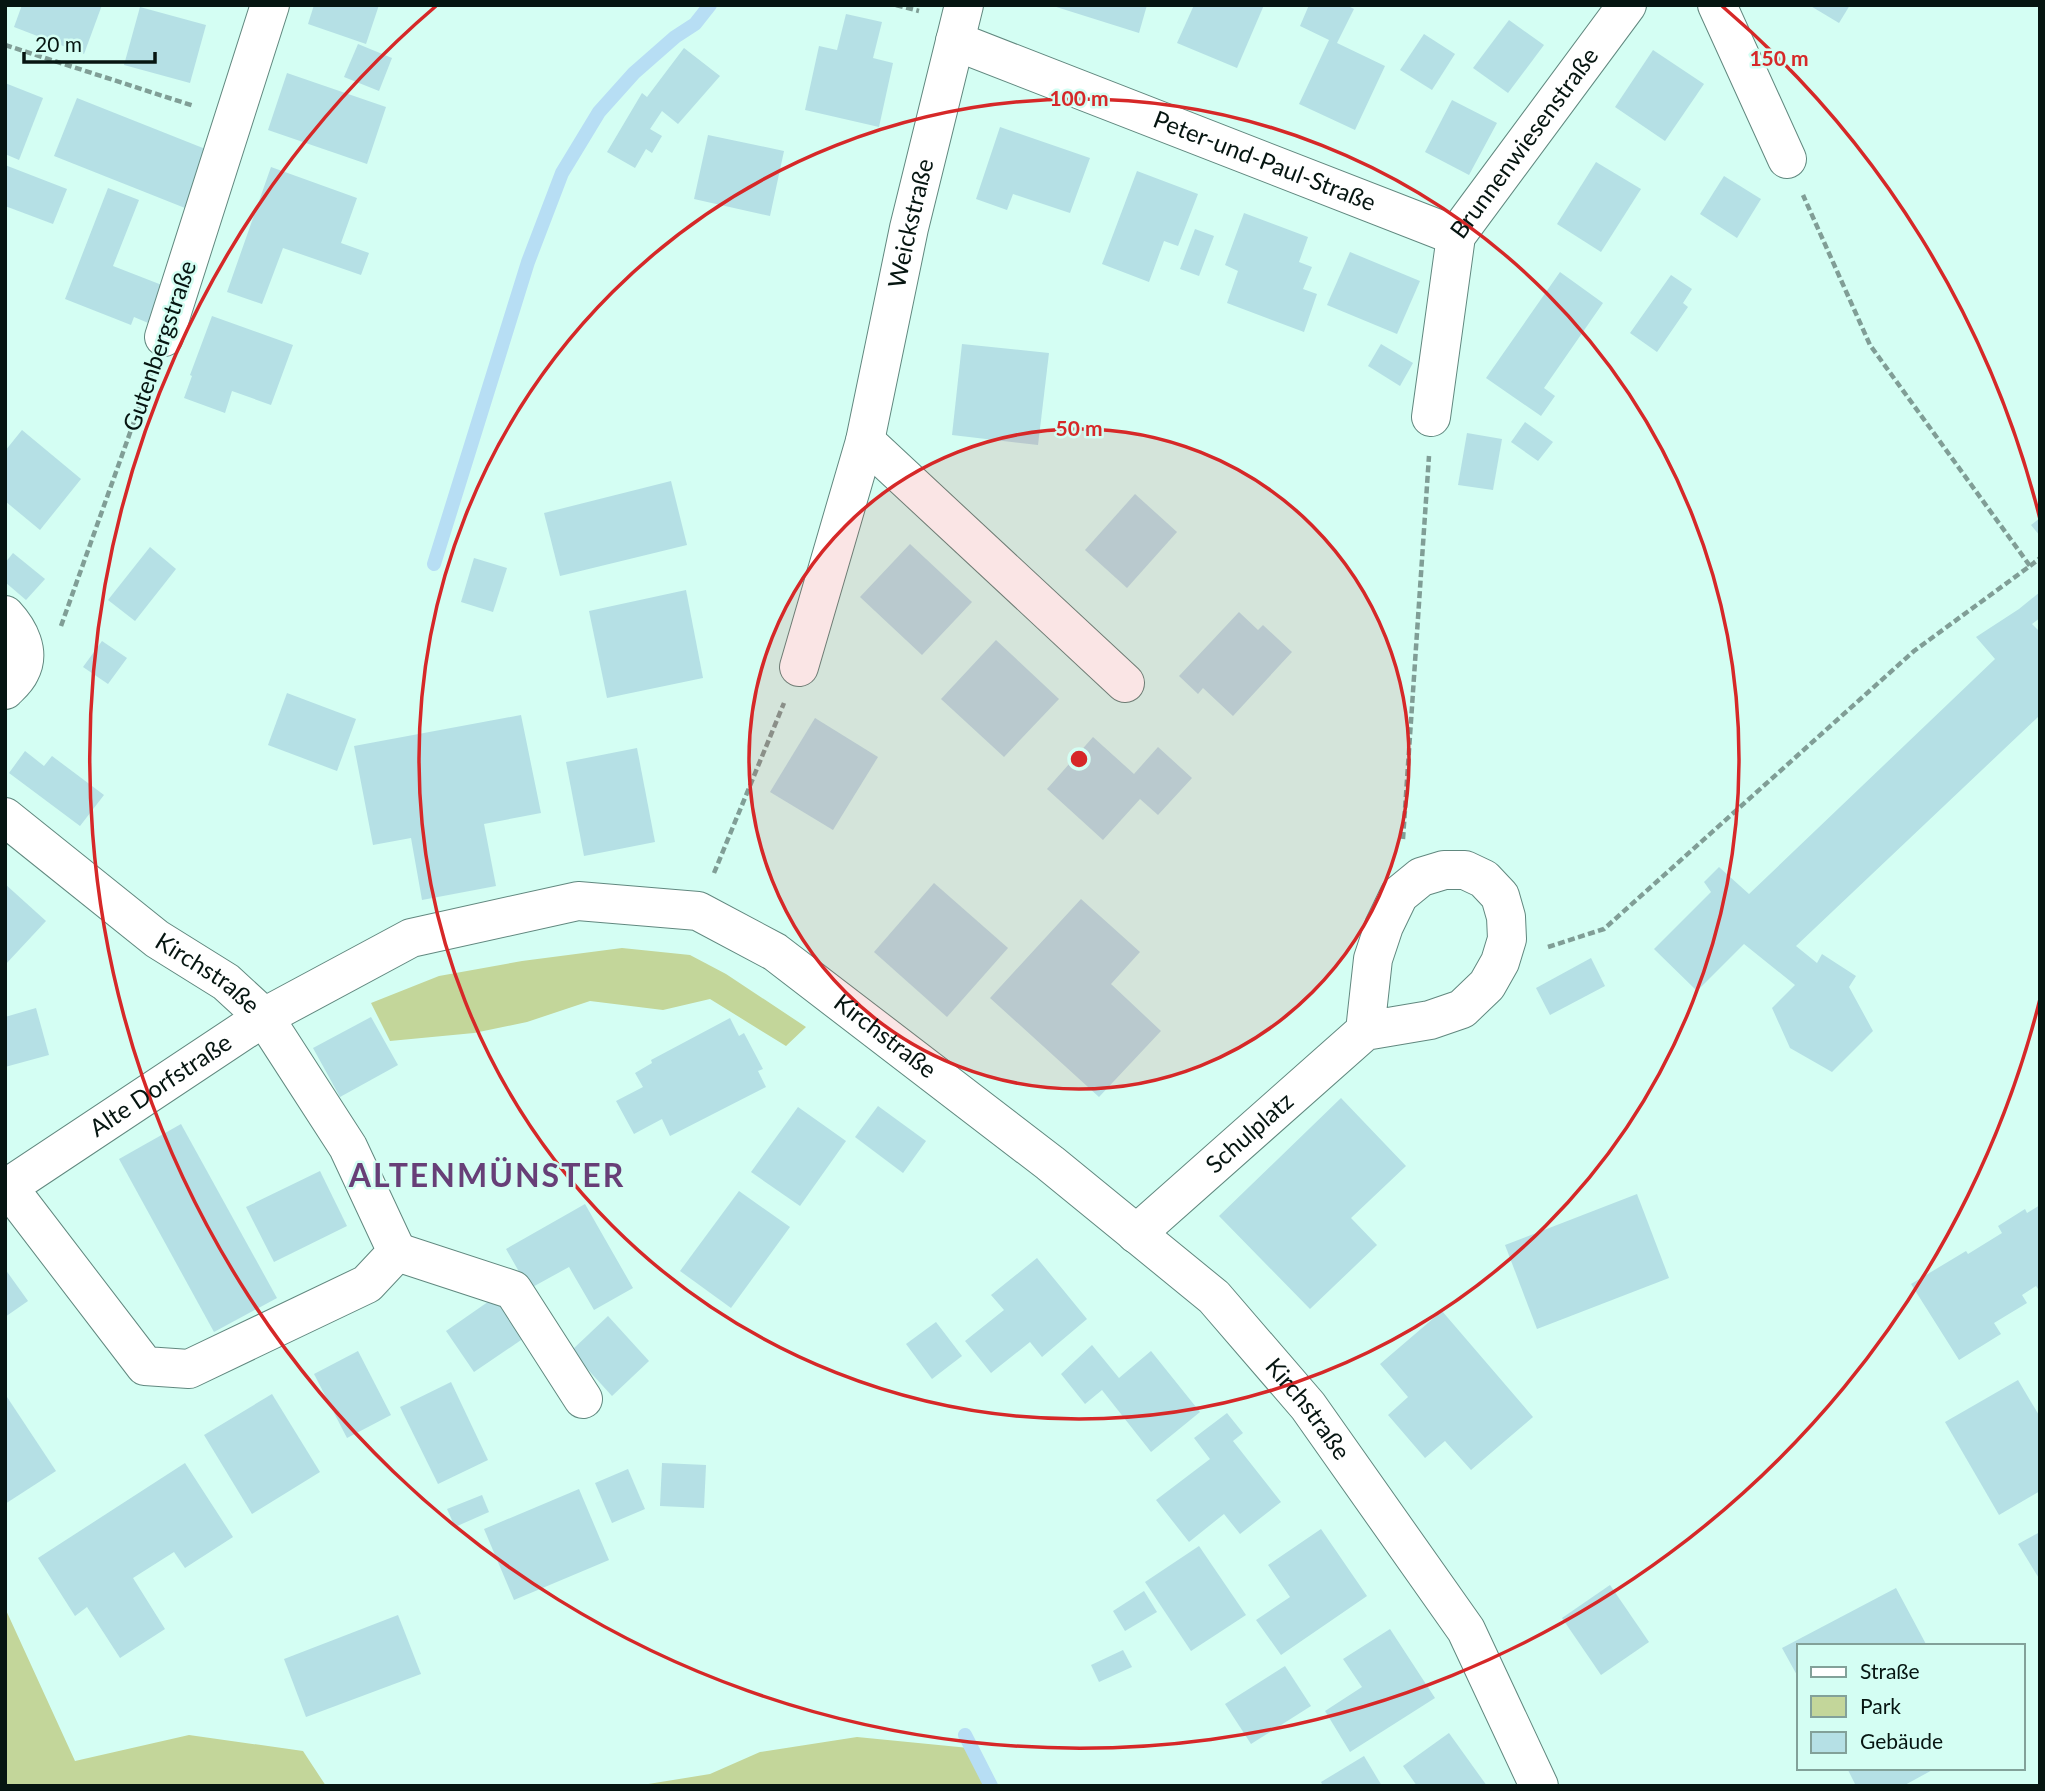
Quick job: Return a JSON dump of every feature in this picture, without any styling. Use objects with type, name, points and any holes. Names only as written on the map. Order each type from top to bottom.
[{"type":"street","name":"Gutenbergstraße","points":[[164,337],[270,5]]},
{"type":"street","name":"Brunnenwiesenstraße","points":[[1432,417],[1456,236],[1627,5]]},
{"type":"street","points":[[1717,5],[1787,159]]},
{"type":"street","name":"Peter-und-Paul-Straße","points":[[960,23],[1456,236]]},
{"type":"street","name":"Weickstraße","points":[[799,667],[865,441],[909,228],[960,23]]},
{"type":"street","points":[[865,441],[1125,683]]},
{"type":"street","points":[[5,615],[23,640],[24,656],[13,681]]},
{"type":"street","name":"Kirchstraße","points":[[5,817],[156,939],[226,982],[264,1017],[411,938],[578,901],[698,911],[775,952],[1050,1163],[1214,1297],[1308,1406],[1466,1630],[1539,1786]]},
{"type":"street","points":[[1444,870],[1465,870],[1484,879],[1500,896],[1506,917],[1507,939],[1500,962],[1487,985],[1462,1010],[1430,1020],[1365,1031],[1373,959],[1384,926],[1399,895],[1421,877],[1444,870]]},
{"type":"street","points":[[264,1017],[348,1147],[397,1252],[513,1290],[583,1399]]},
{"type":"street","name":"Alte Dorfstraße","points":[[264,1017],[7,1188],[145,1366],[189,1369],[367,1284],[397,1252]]},
{"type":"street","name":"Schulplatz","points":[[1136,1234],[1365,1031]]},
{"type":"path","points":[[5,45],[234,119]]},
{"type":"path","points":[[1787,159],[1870,345],[2029,566]]},
{"type":"path","name":"Gutenbergstraße","points":[[13,681],[61,626],[164,337]]},
{"type":"path","points":[[1399,895],[1432,417]]},
{"type":"path","points":[[1500,962],[1604,929],[1914,651],[2040,558]]},
{"type":"path","points":[[698,911],[799,667]]},
{"type":"green space","points":[[622,948],[690,955],[726,974],[806,1027],[786,1046],[710,999],[663,1010],[590,1001],[527,1022],[474,1033],[390,1041],[371,1003],[439,976],[522,961]]},
{"type":"green space","points":[[5,1608],[75,1761],[189,1735],[303,1751],[326,1786],[5,1786]]},
{"type":"green space","points":[[857,1737],[969,1748],[988,1786],[636,1786],[710,1774],[760,1752]]},
{"type":"building","points":[[22,5],[102,5],[84,54],[14,27]]},
{"type":"building","points":[[314,5],[379,5],[366,44],[308,24]]},
{"type":"building","points":[[1050,5],[1147,5],[1139,33]]},
{"type":"building","points":[[1194,5],[1264,5],[1237,68],[1177,43]]},
{"type":"building","points":[[1309,5],[1346,5],[1354,9],[1337,43],[1385,66],[1355,130],[1299,104],[1329,40],[1300,26]]},
{"type":"building","points":[[1809,5],[1850,5],[1839,23]]},
{"type":"building","points":[[140,7],[206,25],[190,83],[124,65]]},
{"type":"building","points":[[846,14],[882,22],[873,58],[893,63],[879,127],[805,110],[819,46],[837,50]]},
{"type":"building","points":[[1509,20],[1544,45],[1508,93],[1473,68]]},
{"type":"building","points":[[1424,34],[1455,54],[1432,90],[1400,70]]},
{"type":"building","points":[[358,44],[392,58],[379,91],[344,77]]},
{"type":"building","points":[[684,48],[720,76],[678,124],[662,111],[650,129],[662,136],[652,153],[646,149],[635,168],[607,152],[642,93],[647,97]]},
{"type":"building","points":[[1653,50],[1704,84],[1665,141],[1615,107]]},
{"type":"building","points":[[287,73],[386,107],[367,164],[268,130]]},
{"type":"building","points":[[5,83],[43,98],[19,160],[5,154]]},
{"type":"building","points":[[77,98],[208,150],[185,208],[54,156]]},
{"type":"building","points":[[1452,100],[1497,123],[1469,175],[1425,152]]},
{"type":"building","points":[[1000,127],[1090,158],[1070,213],[1013,194],[1007,210],[976,199]]},
{"type":"building","points":[[708,135],[784,151],[770,216],[694,199]]},
{"type":"building","points":[[1596,162],[1641,189],[1601,252],[1557,224]]},
{"type":"building","points":[[5,165],[67,189],[53,224],[5,206]]},
{"type":"building","points":[[271,167],[357,198],[341,243],[369,253],[361,275],[283,248],[262,304],[227,292]]},
{"type":"building","points":[[1137,171],[1198,194],[1178,246],[1164,241],[1149,282],[1102,264]]},
{"type":"building","points":[[1724,176],[1761,199],[1737,238],[1700,214]]},
{"type":"building","points":[[108,188],[139,200],[113,266],[167,287],[153,325],[134,317],[131,325],[65,299]]},
{"type":"building","points":[[1244,213],[1308,237],[1299,262],[1312,267],[1303,289],[1317,294],[1304,332],[1227,303],[1238,271],[1225,265]]},
{"type":"building","points":[[1195,229],[1214,236],[1199,276],[1180,269]]},
{"type":"building","points":[[1350,252],[1420,281],[1397,334],[1327,305]]},
{"type":"building","points":[[1560,272],[1603,303],[1544,388],[1555,396],[1541,416],[1486,378]]},
{"type":"building","points":[[1671,275],[1692,289],[1683,303],[1688,307],[1657,352],[1630,333]]},
{"type":"building","points":[[212,316],[293,345],[271,405],[232,391],[225,413],[184,398]]},
{"type":"building","points":[[962,344],[1049,353],[1038,445],[952,435]]},
{"type":"building","points":[[1381,344],[1413,363],[1400,386],[1368,366]]},
{"type":"building","points":[[1525,422],[1553,442],[1538,461],[1511,442]]},
{"type":"building","points":[[22,430],[81,479],[40,530],[5,501],[5,451]]},
{"type":"building","points":[[1467,433],[1502,439],[1493,490],[1458,485]]},
{"type":"building","points":[[671,481],[687,545],[560,576],[544,513]]},
{"type":"building","points":[[1135,494],[1177,532],[1127,588],[1085,550]]},
{"type":"building","points":[[2040,518],[2040,536],[2031,525]]},
{"type":"building","points":[[910,544],[972,602],[922,655],[860,597]]},
{"type":"building","points":[[150,547],[176,569],[135,621],[108,600]]},
{"type":"building","points":[[13,553],[45,579],[26,600],[5,582],[5,563]]},
{"type":"building","points":[[474,558],[507,568],[493,612],[461,602]]},
{"type":"building","points":[[686,590],[703,678],[607,698],[589,611]]},
{"type":"building","points":[[2040,592],[2040,618],[2032,624],[2040,632],[2040,719],[2038,717],[1796,946],[1817,963],[1822,954],[1856,976],[1849,987],[1873,1031],[1832,1072],[1790,1048],[1772,1008],[1795,985],[1744,944],[1697,991],[1654,949],[1711,892],[1704,882],[1719,867],[1749,894],[1995,659],[1976,637]]},
{"type":"building","points":[[1239,612],[1258,630],[1263,625],[1292,652],[1233,716],[1203,688],[1198,694],[1179,676]]},
{"type":"building","points":[[996,640],[1059,699],[1004,757],[941,699]]},
{"type":"building","points":[[102,641],[127,658],[108,684],[83,667]]},
{"type":"building","points":[[287,693],[356,719],[337,771],[268,745]]},
{"type":"building","points":[[521,715],[541,813],[484,824],[496,886],[422,900],[411,838],[373,845],[354,746]]},
{"type":"building","points":[[815,718],[878,757],[833,830],[770,792]]},
{"type":"building","points":[[1093,737],[1134,774],[1158,747],[1192,778],[1158,815],[1140,799],[1103,840],[1047,789]]},
{"type":"building","points":[[637,748],[655,842],[584,856],[566,762]]},
{"type":"building","points":[[25,751],[44,766],[52,756],[104,795],[80,826],[9,773]]},
{"type":"building","points":[[934,883],[1008,948],[947,1017],[874,952]]},
{"type":"building","points":[[5,884],[46,921],[5,965]]},
{"type":"building","points":[[1081,899],[1140,952],[1111,984],[1161,1031],[1099,1097],[990,998]]},
{"type":"building","points":[[1591,958],[1605,986],[1550,1015],[1536,988]]},
{"type":"building","points":[[36,1008],[49,1055],[5,1067],[5,1017]]},
{"type":"building","points":[[371,1017],[398,1065],[340,1097],[313,1048]]},
{"type":"building","points":[[730,1018],[739,1036],[744,1033],[763,1069],[758,1071],[766,1087],[670,1136],[662,1119],[634,1134],[616,1101],[643,1087],[635,1073],[652,1063],[651,1060]]},
{"type":"building","points":[[1341,1098],[1406,1166],[1351,1218],[1377,1245],[1310,1309],[1219,1216]]},
{"type":"building","points":[[878,1106],[926,1141],[903,1173],[855,1137]]},
{"type":"building","points":[[798,1107],[846,1141],[800,1206],[751,1172]]},
{"type":"building","points":[[181,1124],[277,1298],[214,1332],[119,1159]]},
{"type":"building","points":[[320,1171],[347,1226],[274,1262],[246,1207]]},
{"type":"building","points":[[739,1191],[790,1227],[731,1308],[680,1271]]},
{"type":"building","points":[[1637,1194],[1669,1278],[1537,1329],[1505,1245]]},
{"type":"building","points":[[585,1204],[633,1288],[594,1310],[569,1267],[529,1289],[506,1249]]},
{"type":"building","points":[[2040,1205],[2040,1292],[2036,1286],[2022,1295],[2027,1303],[1994,1323],[2001,1334],[1959,1360],[1911,1284],[2002,1233],[1998,1226],[2025,1209],[2027,1213]]},
{"type":"building","points":[[1037,1258],[1087,1319],[1042,1357],[1030,1342],[991,1373],[965,1341],[1004,1310],[991,1295]]},
{"type":"building","points":[[5,1269],[28,1301],[5,1317]]},
{"type":"building","points":[[495,1297],[524,1338],[474,1372],[446,1331]]},
{"type":"building","points":[[1442,1311],[1533,1417],[1471,1470],[1445,1441],[1425,1458],[1388,1415],[1408,1397],[1380,1364]]},
{"type":"building","points":[[608,1316],[649,1361],[612,1396],[571,1351]]},
{"type":"building","points":[[936,1322],[962,1356],[932,1379],[906,1344]]},
{"type":"building","points":[[1092,1345],[1119,1378],[1151,1351],[1200,1412],[1151,1452],[1102,1390],[1085,1404],[1061,1374]]},
{"type":"building","points":[[358,1351],[391,1415],[347,1438],[314,1374]]},
{"type":"building","points":[[2018,1380],[2040,1417],[2040,1491],[1999,1515],[1945,1422]]},
{"type":"building","points":[[451,1382],[488,1460],[438,1484],[400,1407]]},
{"type":"building","points":[[5,1394],[56,1471],[5,1504]]},
{"type":"building","points":[[272,1394],[320,1472],[252,1514],[204,1435]]},
{"type":"building","points":[[1227,1413],[1243,1433],[1233,1441],[1281,1502],[1240,1534],[1224,1514],[1189,1542],[1156,1500],[1210,1459],[1194,1438]]},
{"type":"building","points":[[185,1463],[233,1537],[185,1568],[174,1552],[133,1578],[165,1629],[120,1658],[87,1607],[75,1616],[38,1558]]},
{"type":"building","points":[[662,1463],[706,1465],[704,1508],[660,1506]]},
{"type":"building","points":[[628,1469],[645,1509],[612,1523],[595,1483]]},
{"type":"building","points":[[579,1489],[609,1560],[514,1600],[484,1529]]},
{"type":"building","points":[[482,1495],[489,1512],[455,1527],[447,1509]]},
{"type":"building","points":[[1321,1529],[1367,1596],[1281,1655],[1256,1620],[1290,1597],[1268,1565]]},
{"type":"building","points":[[2040,1532],[2040,1580],[2018,1544]]},
{"type":"building","points":[[1199,1546],[1246,1615],[1191,1651],[1145,1582]]},
{"type":"building","points":[[1610,1585],[1649,1642],[1601,1675],[1562,1618]]},
{"type":"building","points":[[1896,1588],[1926,1644],[1797,1644],[1797,1675],[1782,1648]]},
{"type":"building","points":[[1144,1591],[1157,1612],[1125,1631],[1113,1611]]},
{"type":"building","points":[[398,1615],[421,1674],[306,1717],[284,1659]]},
{"type":"building","points":[[1390,1629],[1435,1698],[1350,1752],[1325,1711],[1362,1687],[1343,1659]]},
{"type":"building","points":[[1123,1650],[1132,1667],[1099,1682],[1091,1665]]},
{"type":"building","points":[[1285,1666],[1311,1706],[1251,1744],[1225,1704]]},
{"type":"building","points":[[1449,1733],[1487,1786],[1417,1786],[1403,1766]]},
{"type":"building","points":[[1364,1756],[1382,1786],[1323,1786],[1321,1782]]},
{"type":"building","points":[[1848,1770],[1932,1770],[1903,1786],[1856,1786]]},
{"type":"waterway","points":[[434,564],[528,262],[562,173],[599,112],[634,73],[675,37],[695,24],[710,5]]},
{"type":"waterway","points":[[965,1735],[991,1786]]},
{"type":"district","name":"ALTENMÜNSTER","points":[[487,1176]]}]
